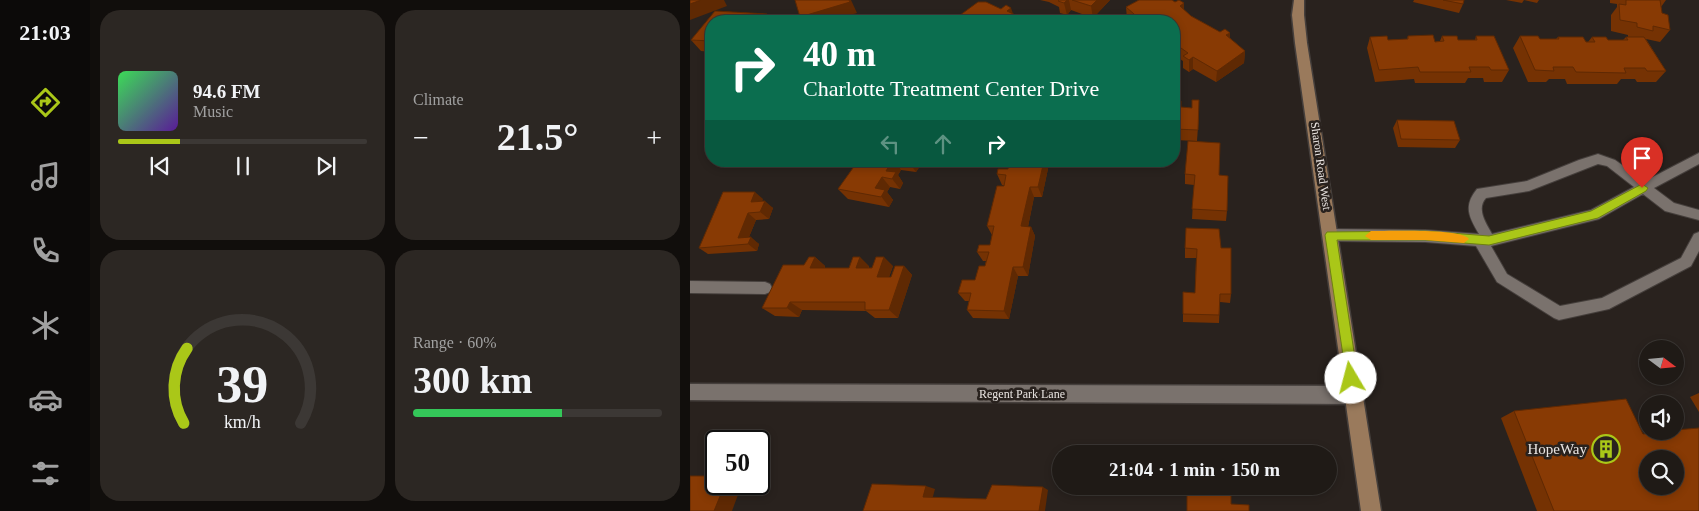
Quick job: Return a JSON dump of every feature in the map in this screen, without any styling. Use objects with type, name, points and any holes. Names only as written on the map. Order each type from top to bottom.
[{"type":"main road","name":"Sharon Road West","points":[[1299,0],[1301,43],[1371,511]]},
{"type":"street","name":"Regent Park Lane","points":[[690,392],[1354,395]]},
{"type":"lane","points":[[1330,235],[1425,236],[1485,240],[1594,214],[1699,158]]},
{"type":"lane","points":[[1699,215],[1670,207],[1642,188],[1611,163],[1598,159],[1583,163],[1528,186],[1482,193],[1476,200],[1475,214],[1502,278],[1559,313],[1604,304],[1686,262],[1699,238]]},
{"type":"lane","points":[[690,288],[765,288]]},
{"type":"building","points":[[690,0],[701,0],[690,4]]},
{"type":"building","points":[[795,0],[849,0],[850,2],[807,15],[799,15]]},
{"type":"building","points":[[1059,0],[1067,0],[1064,3]]},
{"type":"building","points":[[1072,0],[1097,0],[1091,6]]},
{"type":"building","points":[[1139,0],[1172,0],[1175,2],[1179,0],[1184,3],[1180,6],[1191,16],[1220,32],[1225,29],[1230,33],[1226,35],[1245,51],[1217,71],[1193,57],[1189,60],[1183,56],[1188,53],[1180,47],[1180,15],[1135,15],[1126,7]]},
{"type":"building","points":[[1443,0],[1464,0],[1463,4]]},
{"type":"building","points":[[1626,0],[1660,0],[1662,13],[1668,15],[1670,30],[1653,26],[1653,31],[1637,27],[1637,23],[1620,20],[1619,4],[1626,5]]},
{"type":"building","points":[[978,2],[986,2],[1001,9],[1006,5],[1011,8],[1007,11],[1016,15],[960,15]]},
{"type":"building","points":[[715,11],[767,14],[766,15],[712,15]]},
{"type":"building","points":[[705,23],[705,41],[691,40]]},
{"type":"building","points":[[1433,35],[1435,42],[1444,41],[1442,36],[1457,36],[1458,40],[1477,40],[1476,36],[1494,36],[1509,70],[1469,67],[1471,72],[1420,72],[1418,67],[1379,70],[1370,37],[1387,36],[1388,40],[1408,39],[1408,36]]},
{"type":"building","points":[[1520,36],[1538,36],[1540,39],[1583,37],[1586,42],[1595,42],[1592,37],[1606,37],[1608,40],[1628,40],[1626,37],[1644,37],[1666,71],[1624,68],[1626,73],[1576,72],[1573,67],[1553,67],[1554,71],[1535,70]]},
{"type":"building","points":[[1192,100],[1199,100],[1198,130],[1180,129],[1180,101],[1181,107],[1192,108]]},
{"type":"building","points":[[1397,120],[1454,121],[1460,140],[1401,139]]},
{"type":"building","points":[[1188,141],[1220,143],[1219,175],[1228,176],[1227,211],[1192,209],[1195,175],[1185,174]]},
{"type":"building","points":[[854,167],[888,167],[886,171],[896,172],[892,179],[882,177],[875,188],[885,190],[881,197],[838,189]]},
{"type":"building","points":[[1008,167],[1043,167],[1038,187],[1030,187],[1021,226],[1031,227],[1023,267],[1013,267],[1004,311],[967,310],[971,293],[958,293],[962,280],[975,280],[979,266],[985,266],[989,252],[977,252],[979,245],[990,245],[994,226],[987,226],[997,186],[1004,186],[1006,175],[997,174],[998,169],[1008,169]]},
{"type":"building","points":[[723,192],[755,192],[751,202],[765,201],[760,212],[748,213],[738,238],[751,237],[748,244],[699,248]]},
{"type":"building","points":[[1186,228],[1219,229],[1221,248],[1231,248],[1231,294],[1220,294],[1219,315],[1183,314],[1183,292],[1195,293],[1197,249],[1185,248]]},
{"type":"building","points":[[809,257],[815,257],[810,268],[849,268],[853,257],[860,257],[856,268],[872,268],[876,257],[884,257],[877,277],[891,277],[895,266],[904,266],[889,310],[865,310],[865,302],[790,302],[787,308],[762,308],[783,265],[804,265]]},
{"type":"building","name":"HopeWay","points":[[1626,399],[1639,426],[1639,440],[1684,440],[1684,429],[1699,428],[1699,511],[1554,511],[1514,411]]},
{"type":"building","points":[[690,476],[705,476],[705,495],[721,495],[714,511],[690,511]]},
{"type":"building","points":[[872,484],[926,486],[923,497],[986,499],[992,485],[1043,487],[1039,511],[863,511]]},
{"type":"building","points":[[1187,495],[1231,495],[1231,504],[1249,505],[1249,511],[1187,511]]},
{"type":"slow traffic","points":[[1371,236],[1425,236],[1464,239]]},
{"type":"place","name":"HopeWay","points":[[1606,449]]},
{"type":"route","points":[[1351,378],[1330,235],[1425,236],[1489,241],[1594,214],[1642,188]]}]
